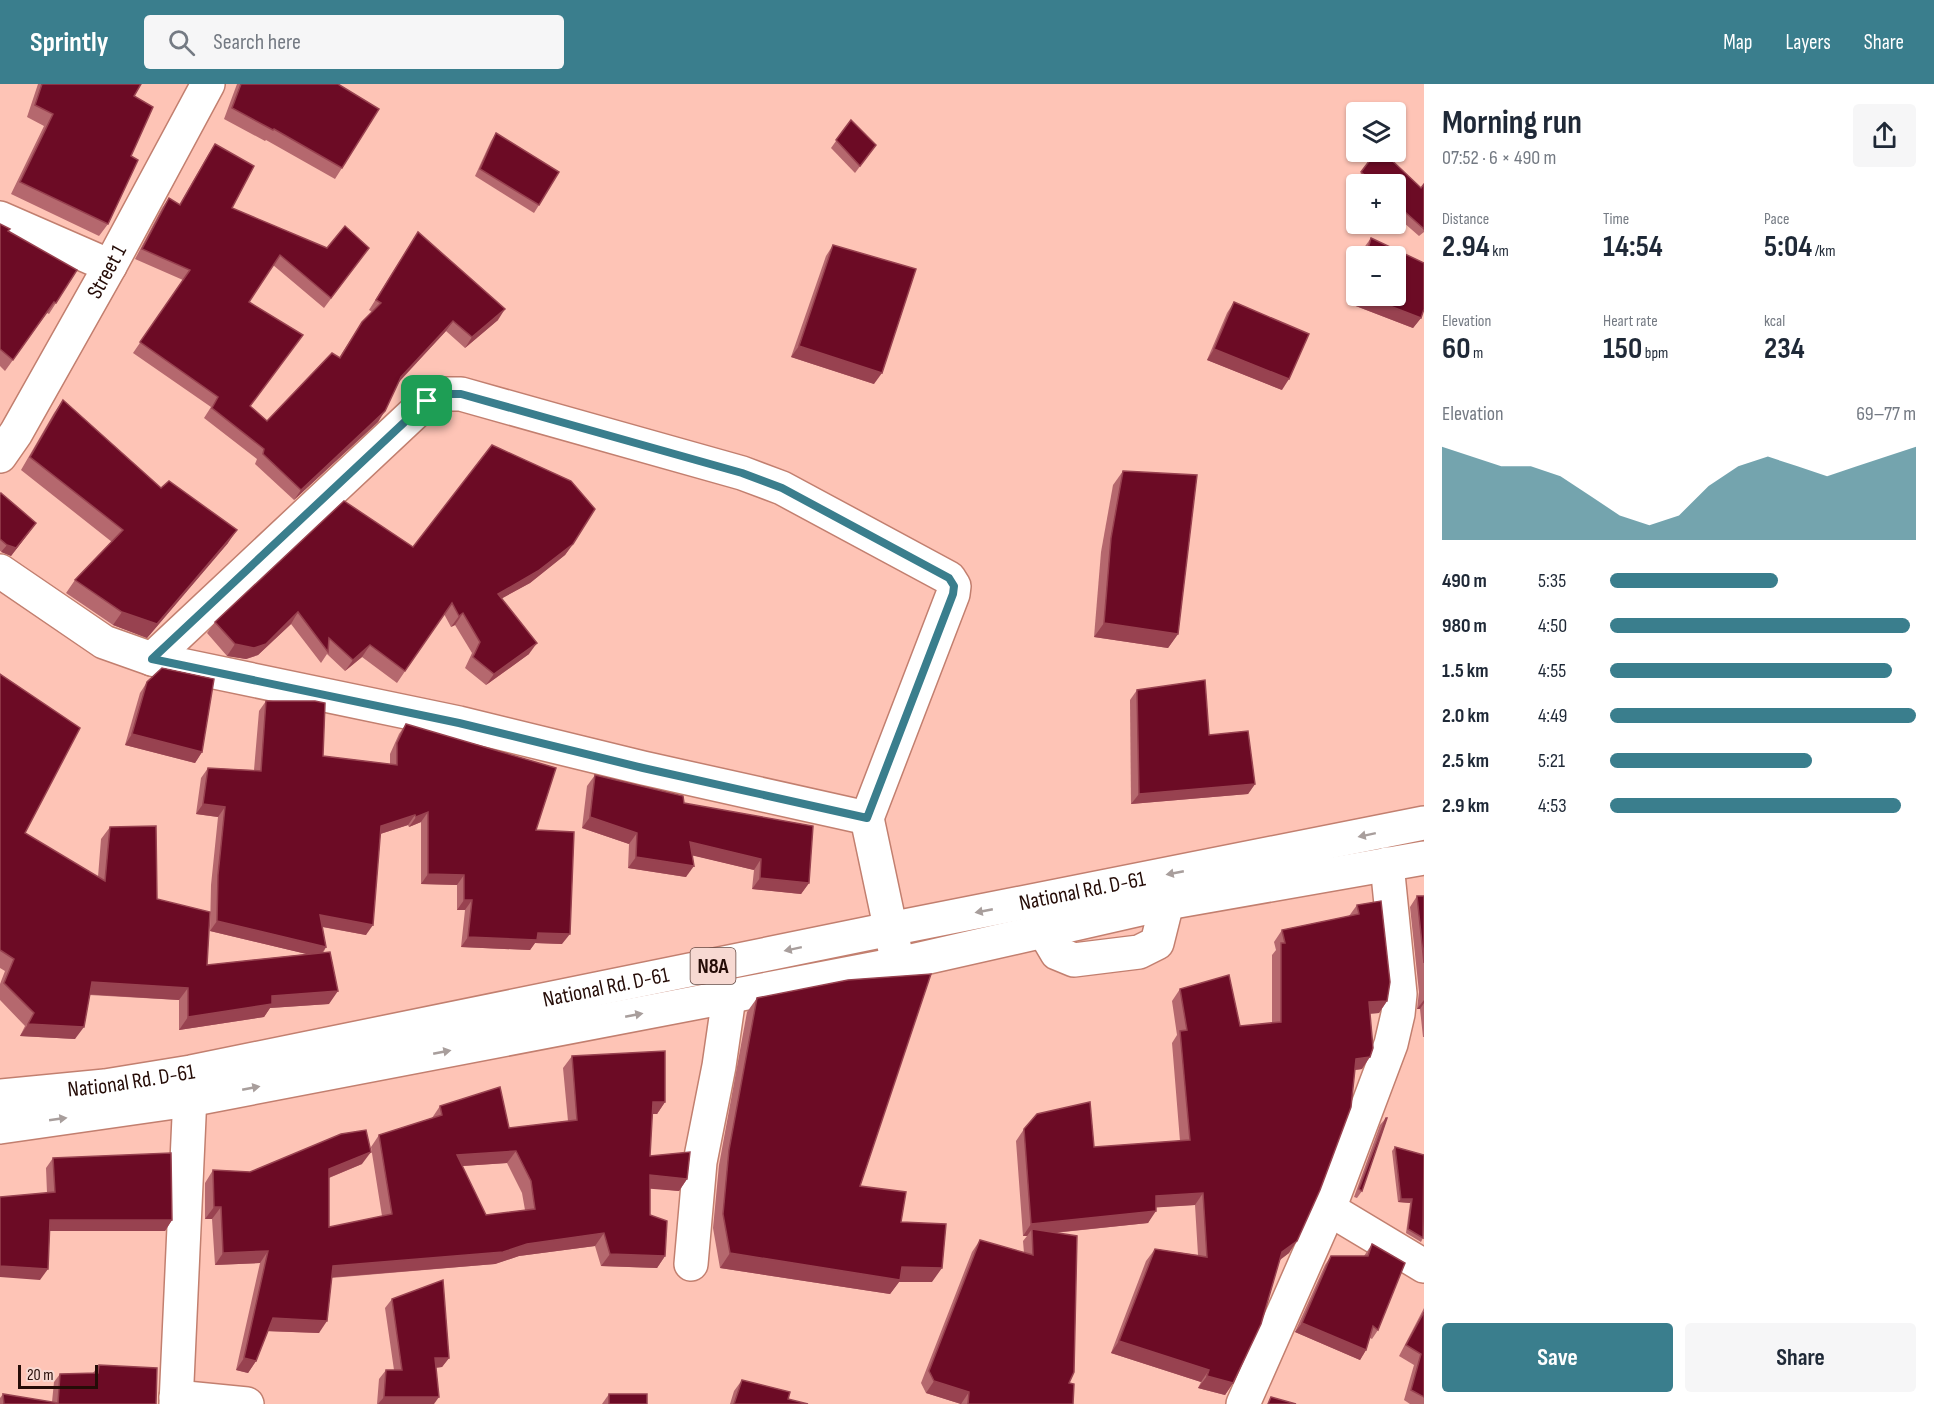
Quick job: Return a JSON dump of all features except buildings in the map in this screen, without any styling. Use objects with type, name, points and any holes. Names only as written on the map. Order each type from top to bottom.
[{"type":"main road","name":"Street 1","points":[[0,456],[16,433],[110,266],[208,84]]},
{"type":"main road","points":[[0,218],[110,266]]},
{"type":"main road","points":[[152,659],[427,401],[442,394],[461,394],[742,473],[782,488],[949,578],[954,586],[953,594],[867,818],[898,964]]},
{"type":"main road","points":[[0,571],[105,642],[152,659],[459,723],[643,768],[867,818]]},
{"type":"main road","name":"National Rd. D-61","points":[[0,1127],[890,929],[1424,823]]},
{"type":"main road","name":"National Rd. D-61","points":[[0,1096],[105,1086],[190,1086],[729,997],[898,964],[1167,903],[1424,858]]},
{"type":"main road","points":[[1244,1404],[1329,1209],[1391,1044],[1400,994],[1387,864]]},
{"type":"main road","points":[[691,1264],[700,1162],[719,1066],[729,997]]},
{"type":"main road","points":[[190,1086],[176,1401],[247,1404]]},
{"type":"main road","points":[[1329,1209],[1424,1266]]},
{"type":"route","points":[[442,394],[461,394],[742,473],[782,488],[949,578],[954,586],[953,594],[867,818],[643,768],[459,723],[152,659],[427,401],[442,394]]}]
